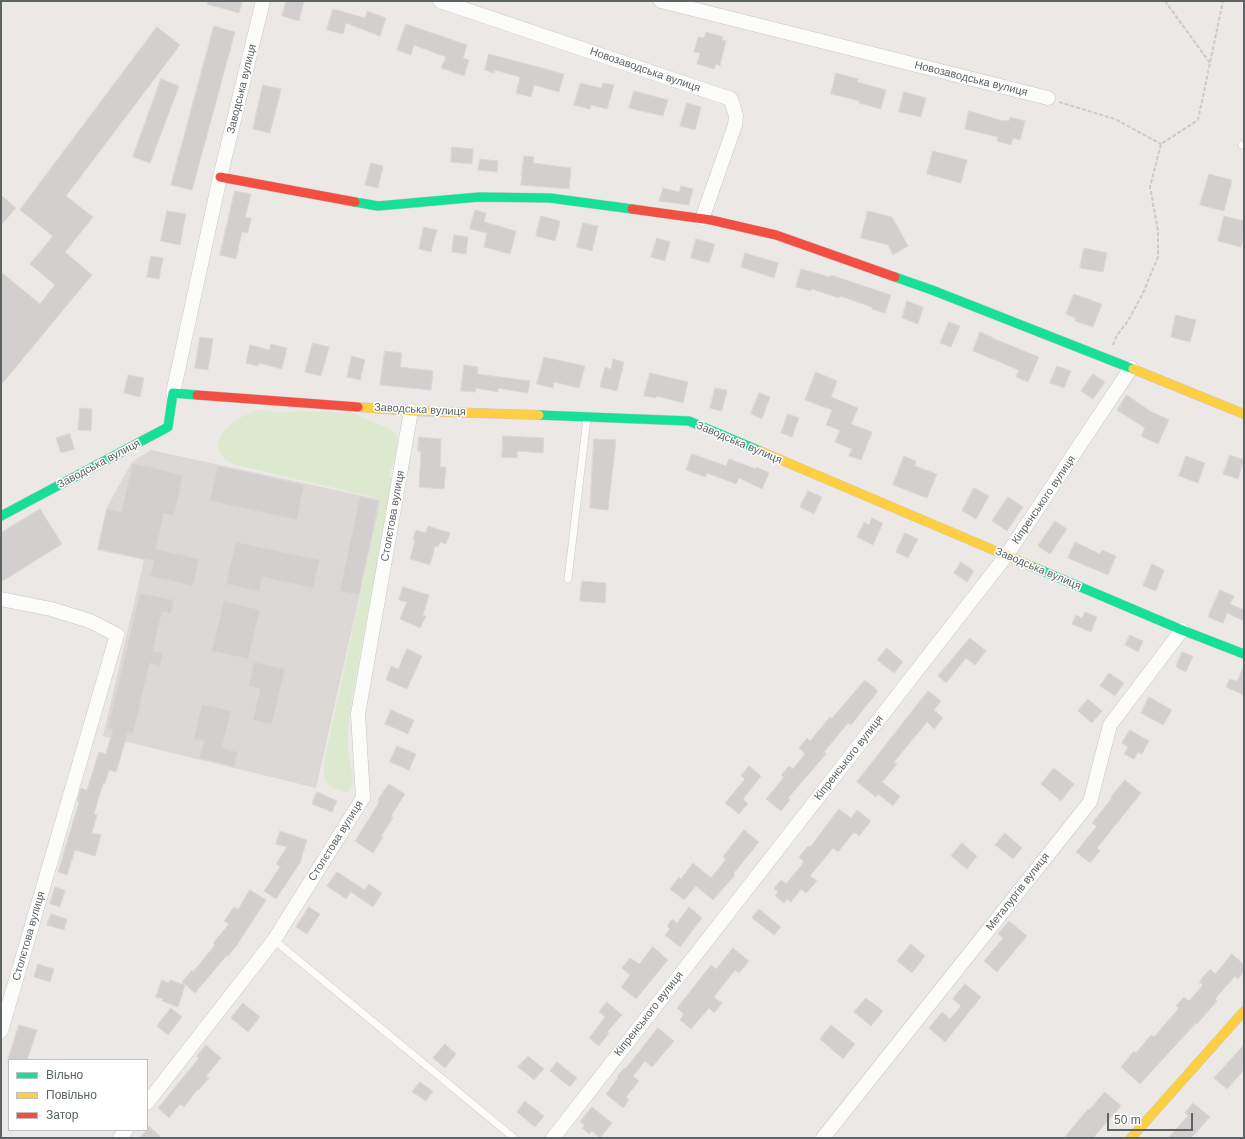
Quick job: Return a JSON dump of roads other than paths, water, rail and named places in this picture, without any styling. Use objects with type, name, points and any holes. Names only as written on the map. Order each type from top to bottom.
[{"type":"street","name":"Заводська вулиця","points":[[1,516],[168,427],[173,393],[220,177],[263,1]]},
{"type":"street","name":"Новозаводська вулиця","points":[[440,1],[731,99],[735,109],[736,125],[702,219]]},
{"type":"street","name":"Новозаводська вулиця","points":[[661,1],[1048,98]]},
{"type":"street","points":[[220,177],[378,206],[479,197],[550,198],[702,219],[783,238],[932,290],[1112,360],[1244,414]]},
{"type":"street","name":"Кіпренського вулиця","points":[[552,1138],[1006,556],[1131,368]]},
{"type":"street","name":"Заводська вулиця","points":[[173,393],[412,410],[689,421],[1182,630],[1244,654]]},
{"type":"street","name":"Столєтова вулиця","points":[[148,1102],[274,940],[363,798],[358,714],[412,410]]},
{"type":"street","name":"Столєтова вулиця","points":[[1,599],[51,609],[90,621],[117,635],[1,1031]]},
{"type":"street","name":"Металургів вулиця","points":[[823,1138],[1090,802],[1110,725],[1182,630]]},
{"type":"street","points":[[1131,1138],[1244,1011]]},
{"type":"lane","points":[[568,579],[587,416]]},
{"type":"lane","points":[[274,940],[514,1138]]}]
